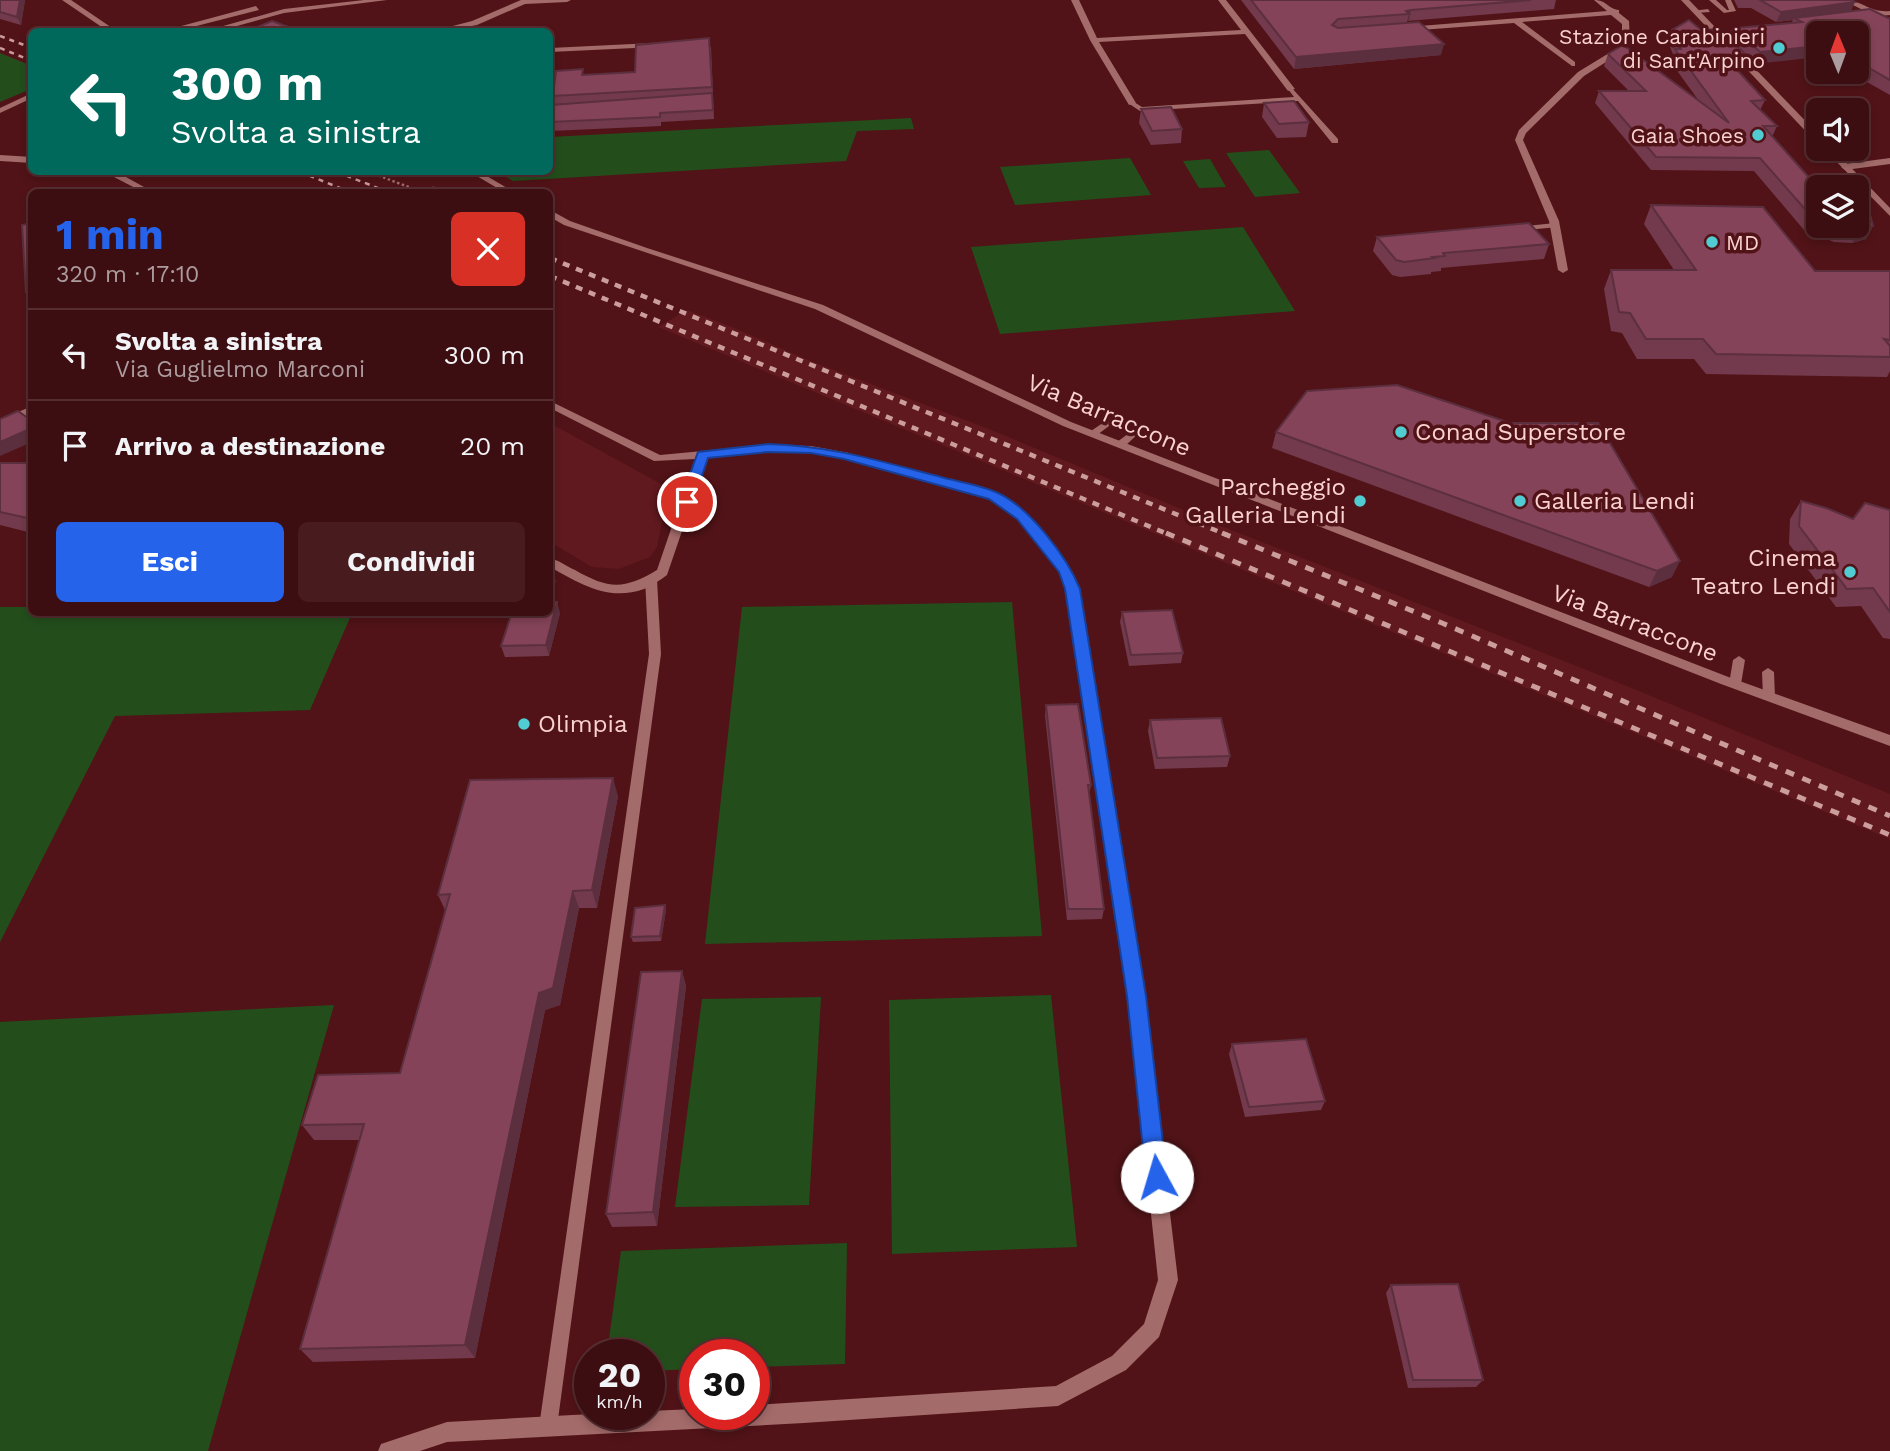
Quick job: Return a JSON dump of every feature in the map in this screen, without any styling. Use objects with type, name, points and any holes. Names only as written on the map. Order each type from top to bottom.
[{"type":"street","points":[[66,0],[109,28]]},
{"type":"street","points":[[177,28],[254,8],[317,0]]},
{"type":"street","points":[[220,28],[284,11],[353,1],[383,0]]},
{"type":"street","points":[[449,28],[512,0]]},
{"type":"street","points":[[449,28],[474,23],[526,1],[568,0]]},
{"type":"street","points":[[1075,0],[1094,40],[1132,103]]},
{"type":"street","points":[[1222,0],[1291,89]]},
{"type":"street","points":[[1563,270],[1555,225],[1519,140],[1581,74],[1622,48],[1626,41],[1626,23],[1616,12],[1598,0]]},
{"type":"street","points":[[1685,0],[1806,126]]},
{"type":"street","points":[[1847,0],[1877,15]]},
{"type":"street","points":[[1391,31],[1616,12]]},
{"type":"street","points":[[1851,18],[1890,13]]},
{"type":"street","points":[[1515,20],[1572,64]]},
{"type":"street","points":[[1717,33],[1759,26]]},
{"type":"street","points":[[1094,40],[1246,32]]},
{"type":"street","points":[[553,50],[665,44]]},
{"type":"street","points":[[0,111],[28,97]]},
{"type":"street","points":[[3,157],[28,160]]},
{"type":"street","points":[[1839,161],[1890,213]]},
{"type":"street","points":[[1845,167],[1890,161]]},
{"type":"street","points":[[116,175],[143,189]]},
{"type":"street","points":[[479,175],[505,189]]},
{"type":"street","name":"Via Barraccone","points":[[553,216],[645,250],[819,307],[1067,424],[1735,684],[1890,740]]},
{"type":"street","points":[[388,1451],[447,1432],[1058,1396],[1119,1363],[1152,1330],[1168,1280],[1136,996],[1075,603],[1065,570],[1022,516],[993,496],[845,455],[811,449],[768,448],[658,459],[553,406]]},
{"type":"street","points":[[0,424],[28,411]]},
{"type":"street","points":[[553,564],[592,585],[608,589],[640,586],[663,572],[702,455]]},
{"type":"lane","points":[[1712,0],[1726,12],[1733,11],[1728,0]]},
{"type":"lane","points":[[1695,11],[1708,11]]},
{"type":"lane","points":[[1291,89],[1335,141]]},
{"type":"lane","points":[[1132,103],[1140,109],[1299,99]]},
{"type":"lane","points":[[1504,230],[1555,225]]},
{"type":"lane","points":[[1094,433],[1110,421]]},
{"type":"lane","points":[[1121,444],[1136,431]]},
{"type":"lane","points":[[548,1427],[655,654],[651,579]]},
{"type":"lane","points":[[1735,684],[1739,660]]},
{"type":"lane","points":[[1768,672],[1769,696]]},
{"type":"path","points":[[377,175],[414,189]]},
{"type":"shaded area","points":[[687,310],[808,360],[994,431],[1229,529],[1612,680],[1890,794],[1890,839],[658,327]]},
{"type":"shaded area","points":[[553,425],[661,484],[664,512],[657,547],[650,557],[619,569],[592,567],[553,544]]},
{"type":"green space","points":[[0,53],[28,64],[28,90],[0,102]]},
{"type":"green space","points":[[911,118],[914,129],[857,131],[846,161],[513,181],[503,175],[553,175],[553,137]]},
{"type":"green space","points":[[1269,150],[1300,193],[1255,197],[1226,153]]},
{"type":"green space","points":[[1130,158],[1151,195],[1015,205],[1000,167]]},
{"type":"green space","points":[[1210,159],[1226,187],[1199,188],[1183,161]]},
{"type":"green space","points":[[1243,227],[1295,311],[1000,334],[971,247]]},
{"type":"green space","points":[[1012,602],[1042,936],[705,944],[742,607]]},
{"type":"green space","points":[[0,607],[28,607],[28,616],[351,616],[310,710],[115,716],[0,942]]},
{"type":"green space","points":[[1051,995],[1077,1247],[892,1254],[889,1000]]},
{"type":"green space","points":[[821,997],[809,1205],[675,1207],[702,999]]},
{"type":"green space","points":[[334,1005],[208,1451],[0,1451],[0,1022]]},
{"type":"green space","points":[[847,1243],[845,1364],[770,1366],[770,1339],[679,1339],[679,1370],[665,1370],[665,1339],[609,1339],[621,1251]]},
{"type":"building","points":[[0,0],[20,0],[17,17],[0,12]]},
{"type":"building","points":[[1251,0],[1531,0],[1338,19],[1332,25],[1338,28],[1419,22],[1444,44],[1296,57]]},
{"type":"building","points":[[1760,0],[1851,0],[1855,2],[1781,12]]},
{"type":"building","points":[[1870,9],[1890,18],[1890,80],[1869,68],[1869,21],[1806,21],[1806,47],[1760,52],[1735,28],[1802,22],[1794,18]]},
{"type":"building","points":[[1689,20],[1701,30],[1721,29],[1745,54],[1724,56],[1765,100],[1751,101],[1777,126],[1763,126],[1807,175],[1806,210],[1760,158],[1656,157],[1599,91],[1646,91],[1608,54],[1623,45],[1729,123],[1675,49],[1681,49],[1672,30]]},
{"type":"building","points":[[272,21],[291,28],[255,28]]},
{"type":"building","points":[[709,38],[712,87],[553,96],[556,71],[583,69],[582,75],[635,72],[636,45]]},
{"type":"building","points":[[712,93],[713,110],[660,113],[660,117],[553,122],[553,105]]},
{"type":"building","points":[[1294,101],[1309,122],[1279,124],[1264,103]]},
{"type":"building","points":[[1171,107],[1182,129],[1152,131],[1141,109]]},
{"type":"building","points":[[1651,205],[1763,207],[1815,271],[1890,271],[1890,340],[1884,339],[1890,346],[1890,357],[1716,354],[1703,339],[1646,339],[1630,313],[1619,312],[1611,270],[1696,270]]},
{"type":"building","points":[[1869,211],[1873,226],[1869,227]]},
{"type":"building","points":[[1529,223],[1549,244],[1443,253],[1445,256],[1404,262],[1396,260],[1377,237]]},
{"type":"building","points":[[28,224],[28,292],[26,292],[22,225]]},
{"type":"building","name":"Galleria Lendi","points":[[1397,385],[1510,423],[1598,423],[1680,561],[1657,571],[1276,432],[1307,391]]},
{"type":"building","points":[[18,411],[28,418],[28,430],[0,442],[0,419]]},
{"type":"building","points":[[0,463],[28,463],[28,518],[0,512]]},
{"type":"building","points":[[1801,501],[1853,519],[1865,503],[1890,510],[1890,612],[1873,588],[1847,589],[1799,526]]},
{"type":"building","points":[[553,602],[557,602],[546,645],[501,646],[511,616],[553,616]]},
{"type":"building","points":[[1172,610],[1183,653],[1131,655],[1122,612]]},
{"type":"building","points":[[1078,704],[1091,785],[1088,785],[1104,909],[1068,909],[1046,705]]},
{"type":"building","points":[[1221,718],[1230,756],[1157,758],[1150,720]]},
{"type":"building","points":[[613,778],[592,890],[573,891],[553,988],[539,993],[465,1345],[300,1349],[364,1124],[302,1125],[318,1075],[400,1073],[450,894],[438,895],[470,780]]},
{"type":"building","points":[[665,905],[660,936],[631,937],[635,908]]},
{"type":"building","points":[[682,971],[653,1212],[606,1214],[641,972]]},
{"type":"building","points":[[1306,1039],[1325,1101],[1249,1107],[1232,1044]]},
{"type":"building","points":[[1458,1284],[1483,1380],[1413,1380],[1391,1285]]},
{"type":"railway","points":[[0,36],[28,46]]},
{"type":"railway","points":[[0,48],[28,59]]},
{"type":"railway","points":[[308,175],[342,189]]},
{"type":"railway","points":[[345,175],[380,189]]},
{"type":"railway","points":[[553,259],[1227,535]]},
{"type":"railway","points":[[553,277],[1170,535]]},
{"type":"railway","points":[[1166,533],[1890,835]]},
{"type":"railway","points":[[1222,533],[1442,623],[1890,816]]},
{"type":"place","name":"Stazione Carabinieri di Sant'Arpino","points":[[1779,48]]},
{"type":"place","name":"Gaia Shoes","points":[[1758,135]]},
{"type":"place","name":"MD","points":[[1712,242]]},
{"type":"place","name":"Conad Superstore","points":[[1401,432]]},
{"type":"place","name":"Parcheggio Galleria Lendi","points":[[1360,501]]},
{"type":"place","name":"Galleria Lendi","points":[[1520,501]]},
{"type":"place","name":"Cinema Teatro Lendi","points":[[1850,572]]},
{"type":"place","name":"Olimpia","points":[[524,724]]},
{"type":"route","points":[[687,502],[702,455],[768,448],[811,449],[845,455],[993,496],[1022,516],[1065,570],[1073,589],[1136,996],[1157,1177]]}]
